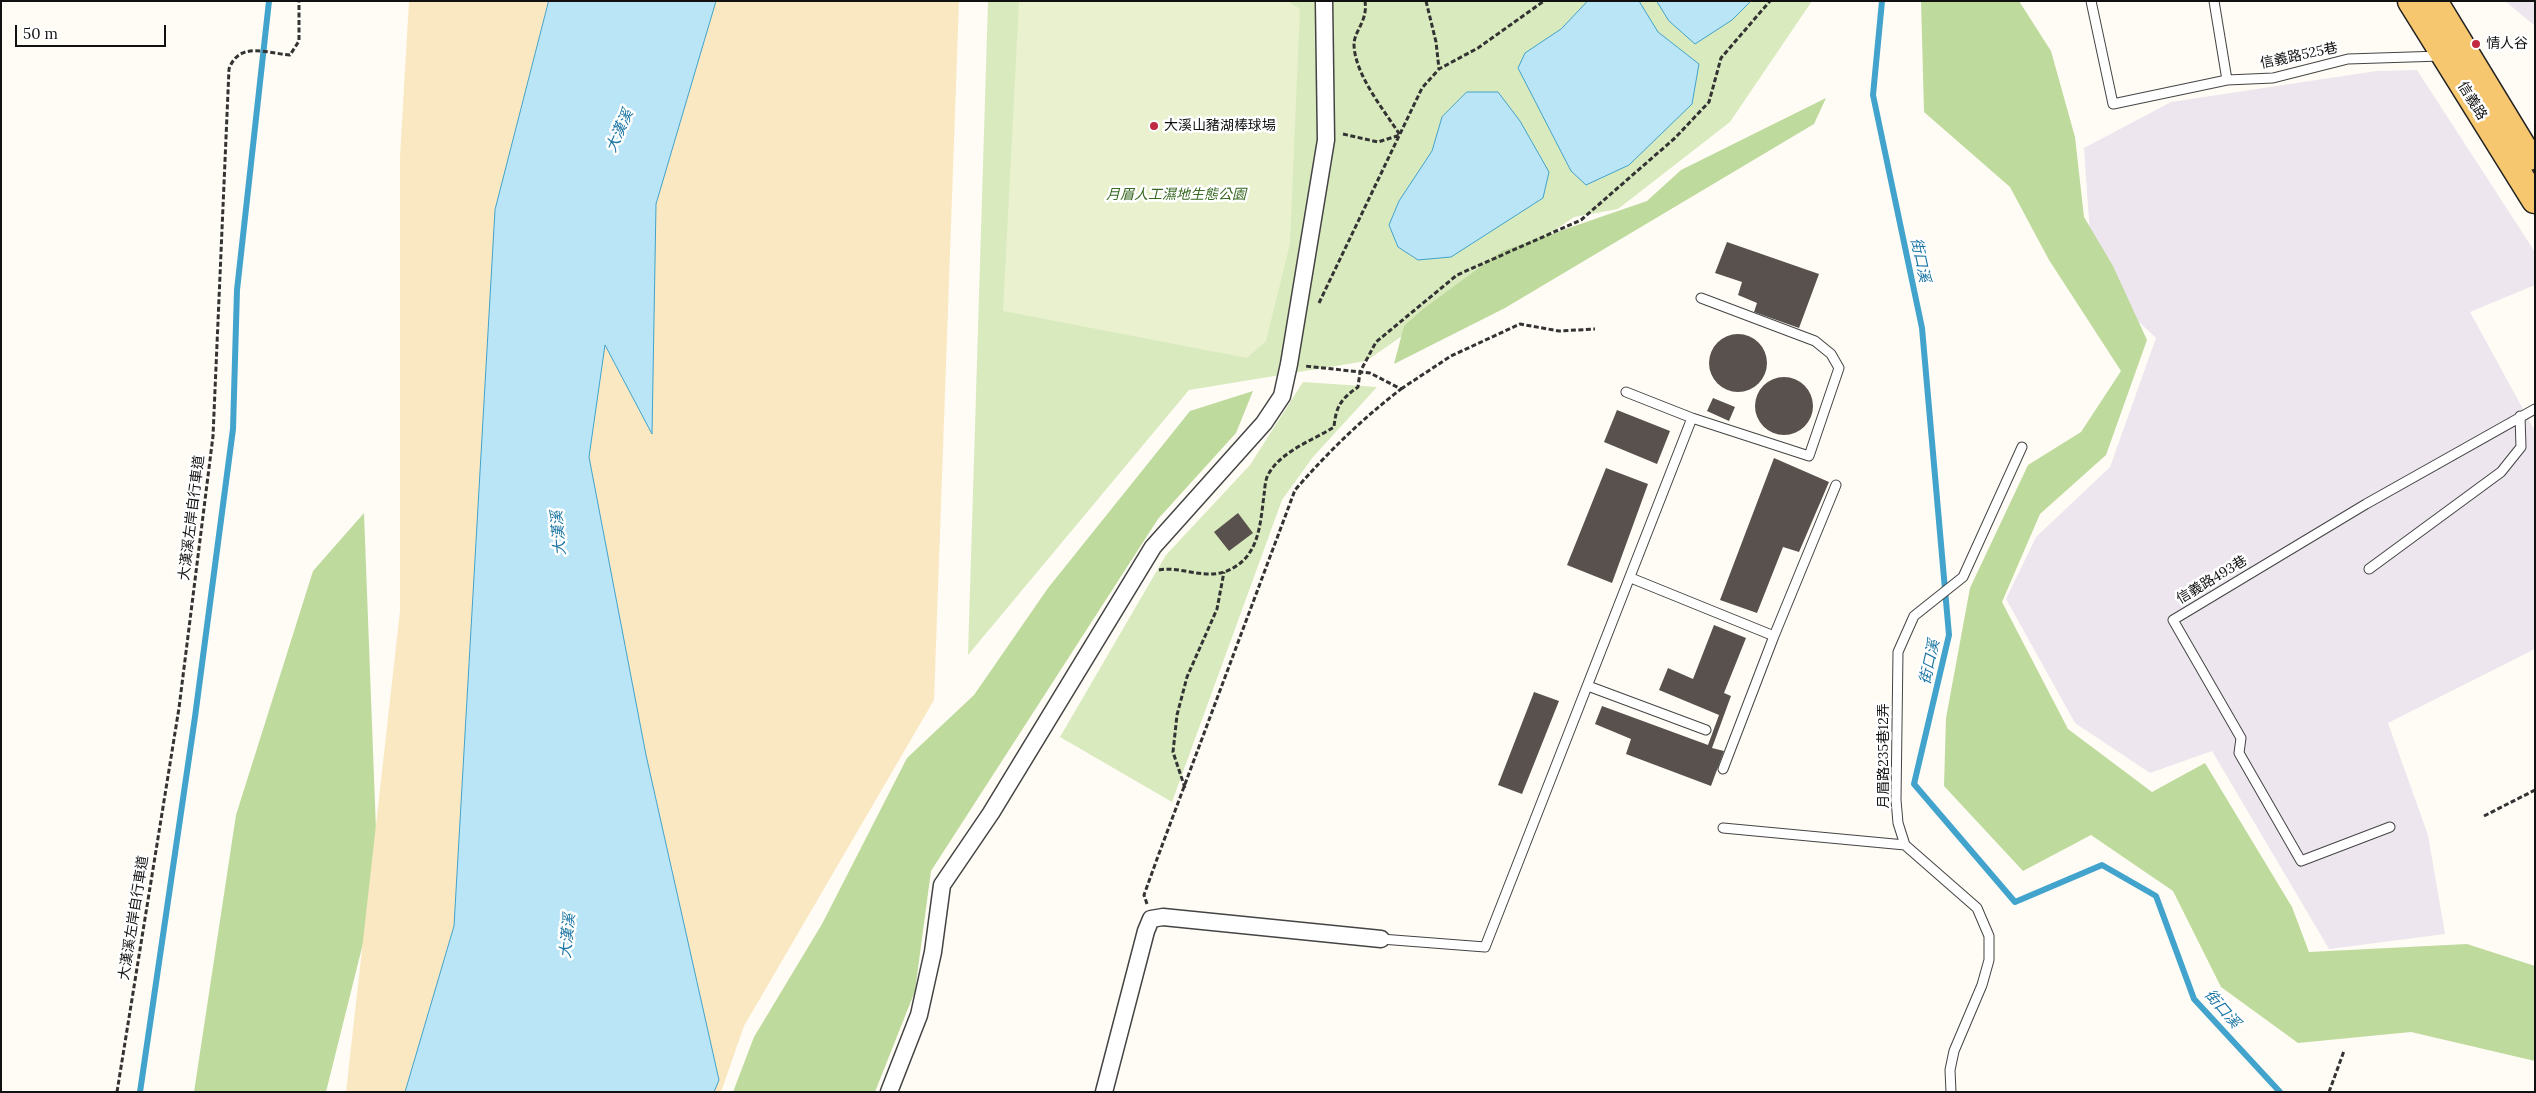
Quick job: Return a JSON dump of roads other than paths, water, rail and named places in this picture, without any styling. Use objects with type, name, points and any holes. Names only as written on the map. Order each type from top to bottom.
[{"type":"main road","name":"信義路","points":[[2410,1],[2453,54],[2535,166]]},
{"type":"main road","name":"信義路","points":[[2434,1],[2453,54],[2535,200]]},
{"type":"street","points":[[889,1092],[919,1015],[933,952],[942,885],[991,812],[1154,547],[1264,423],[1282,396],[1290,364],[1326,130],[1324,1]]},
{"type":"street","points":[[1104,1092],[1146,931],[1152,919],[1163,917],[1381,939]]},
{"type":"lane","name":"信義路525巷","points":[[2091,1],[2114,104],[2227,80],[2273,78],[2348,59],[2453,54]]},
{"type":"lane","points":[[2214,1],[2227,80]]},
{"type":"lane","points":[[1626,392],[1692,418],[1809,456],[1839,368],[1831,354],[1815,341],[1701,298]]},
{"type":"lane","name":"信義路493巷","points":[[2390,827],[2301,861],[2239,753],[2241,738],[2173,620],[2333,523],[2535,409]]},
{"type":"lane","points":[[2369,569],[2501,472],[2521,447],[2520,416]]},
{"type":"lane","points":[[1381,939],[1485,947],[1692,418]]},
{"type":"lane","name":"月眉路235巷12弄","points":[[1951,1092],[1950,1070],[1954,1050],[1982,985],[1988,960],[1989,936],[1977,908],[1906,845],[1898,823],[1896,800],[1898,652],[1914,616],[1963,577],[2022,447]]},
{"type":"lane","points":[[1723,768],[1774,636],[1836,485]]},
{"type":"lane","points":[[1631,578],[1774,636]]},
{"type":"lane","points":[[1588,686],[1706,730]]},
{"type":"lane","points":[[1723,828],[1906,845]]},
{"type":"water","name":"大漢溪","points":[[549,1],[716,1],[656,204],[652,434],[605,345],[589,457],[646,755],[719,1080],[714,1092],[405,1092],[454,926],[495,210]]},
{"type":"water","points":[[1588,1],[1639,1],[1658,32],[1699,64],[1692,104],[1629,165],[1586,185],[1571,171],[1518,68],[1525,53],[1561,29]]},
{"type":"water","points":[[1657,1],[1751,1],[1732,20],[1695,44],[1669,21]]},
{"type":"water","points":[[1467,92],[1498,92],[1520,121],[1549,172],[1543,198],[1451,257],[1418,260],[1398,247],[1389,225],[1399,201],[1432,151],[1442,117]]},
{"type":"waterway","points":[[140,1092],[195,717],[233,429],[237,290],[269,1]]},
{"type":"waterway","name":"街口溪","points":[[1882,1],[1873,95],[1922,328],[1949,635],[1914,784],[2015,902],[2102,865],[2156,896],[2194,999],[2280,1092]]},
{"type":"place","name":"情人谷","points":[[2476,44]]},
{"type":"place","name":"大溪山豬湖棒球場","points":[[1154,126]]},
{"type":"park label","name":"月眉人工濕地生態公園","points":[[1176,195]]}]
